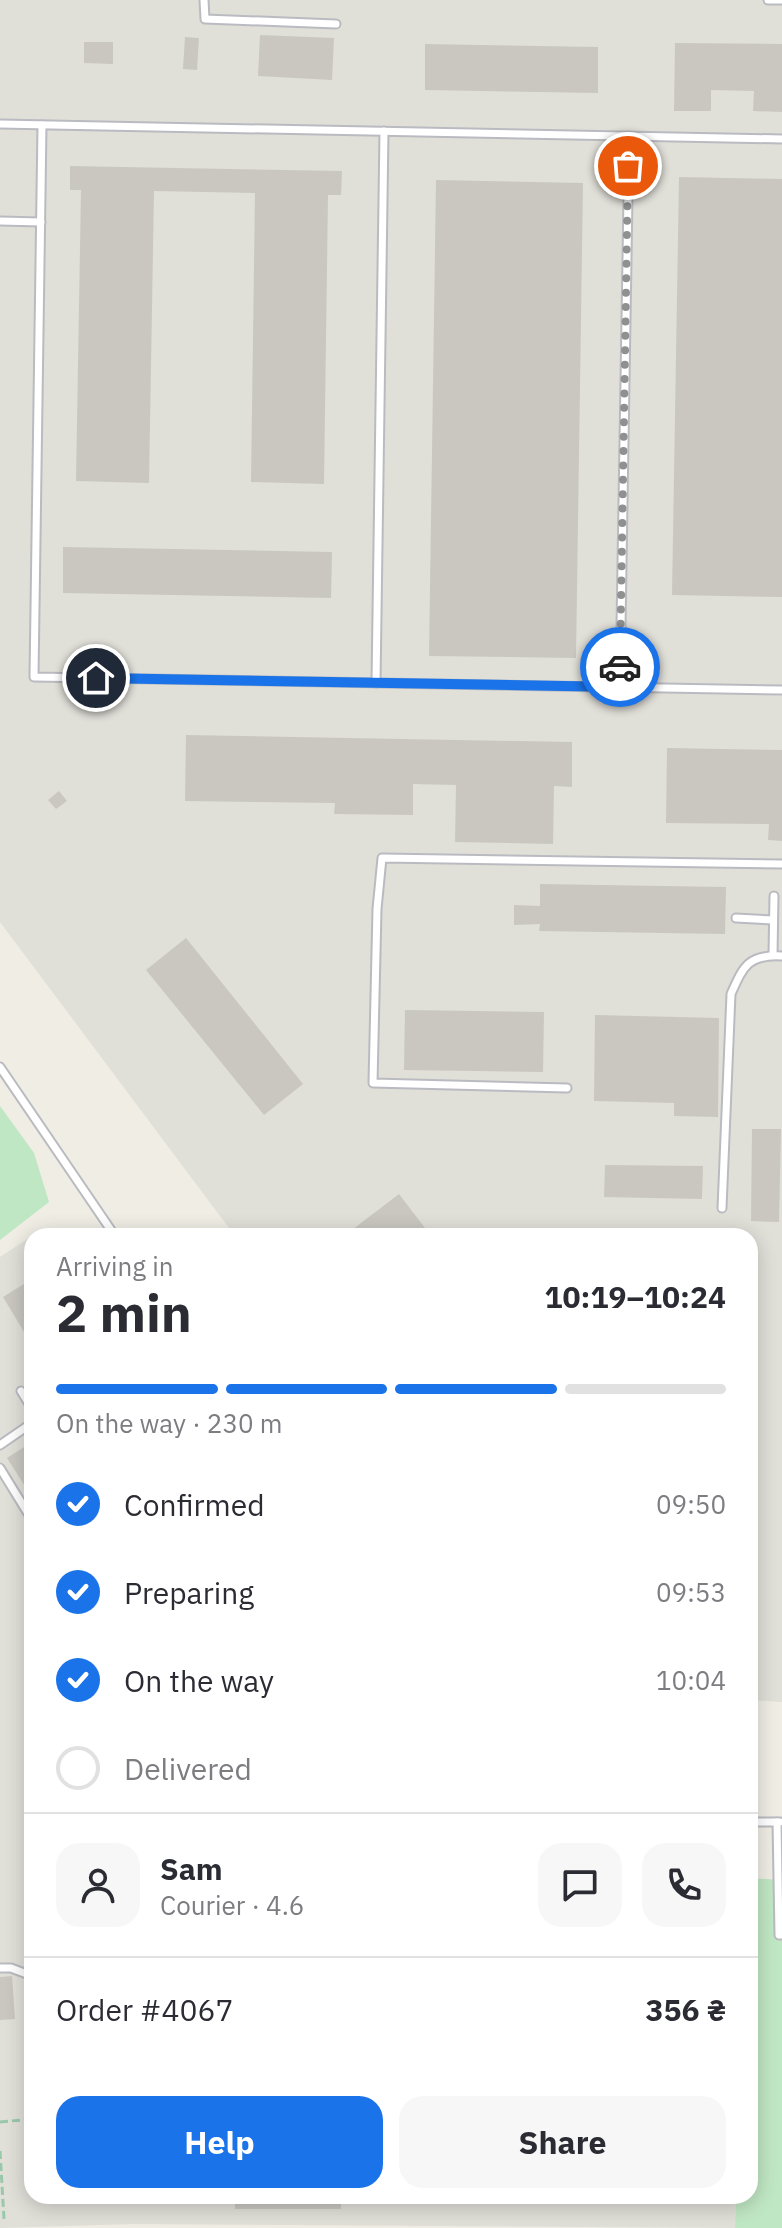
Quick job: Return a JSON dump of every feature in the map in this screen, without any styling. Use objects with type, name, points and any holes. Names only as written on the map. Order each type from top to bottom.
[{"type":"lane","points":[[204,0],[205,19],[336,24]]},
{"type":"lane","points":[[768,0],[782,0]]},
{"type":"lane","points":[[0,124],[782,139]]},
{"type":"lane","points":[[42,125],[34,677],[782,690]]},
{"type":"lane","points":[[376,683],[384,131]]},
{"type":"lane","points":[[620,687],[629,136]]},
{"type":"lane","points":[[0,221],[41,222]]},
{"type":"lane","points":[[567,1088],[373,1083],[377,909],[382,858],[782,864]]},
{"type":"lane","points":[[722,1208],[731,994],[743,966],[777,956],[774,896]]},
{"type":"lane","points":[[736,918],[773,920]]},
{"type":"lane","points":[[0,1067],[110,1228]]},
{"type":"lane","points":[[21,1391],[24,1396]]},
{"type":"lane","points":[[0,1445],[24,1428]]},
{"type":"lane","points":[[0,1468],[24,1507]]},
{"type":"lane","points":[[758,1822],[780,1822],[779,1935],[782,1935]]},
{"type":"lane","points":[[0,1968],[24,1973]]},
{"type":"path","points":[[0,2122],[24,2120]]},
{"type":"path","points":[[0,2151],[4,2219]]},
{"type":"shaded area","points":[[0,0],[782,0],[782,1702],[758,1700],[758,1228],[229,1228],[0,922]]},
{"type":"shaded area","points":[[24,1241],[24,2204],[736,2204],[735,2228],[133,2224],[0,2228],[0,1257]]},
{"type":"green space","points":[[0,1106],[34,1153],[49,1202],[0,1240]]},
{"type":"green space","points":[[758,1878],[782,1880],[782,2228],[735,2228],[736,2204],[758,2204]]},
{"type":"building","points":[[260,35],[334,38],[332,80],[258,76]]},
{"type":"building","points":[[185,37],[199,38],[197,70],[183,69]]},
{"type":"building","points":[[84,42],[113,42],[113,64],[84,63]]},
{"type":"building","points":[[675,43],[782,44],[782,112],[753,111],[754,91],[711,90],[711,111],[674,111]]},
{"type":"building","points":[[425,44],[598,47],[598,93],[425,90]]},
{"type":"building","points":[[70,166],[342,171],[341,195],[328,195],[324,484],[251,482],[255,193],[154,191],[149,483],[76,481],[81,190],[70,190]]},
{"type":"building","points":[[679,177],[782,179],[782,597],[672,595]]},
{"type":"building","points":[[436,180],[583,183],[576,658],[429,656]]},
{"type":"building","points":[[63,547],[332,552],[331,598],[63,593]]},
{"type":"building","points":[[186,735],[572,742],[572,787],[554,786],[553,844],[455,842],[456,785],[413,784],[413,815],[334,814],[335,803],[185,801]]},
{"type":"building","points":[[667,748],[782,750],[782,841],[768,840],[769,824],[666,823]]},
{"type":"building","points":[[59,791],[67,801],[56,809],[48,800]]},
{"type":"building","points":[[540,884],[726,887],[725,934],[539,931],[540,924],[514,925],[514,905],[540,906]]},
{"type":"building","points":[[186,938],[303,1084],[264,1115],[146,970]]},
{"type":"building","points":[[405,1010],[544,1012],[543,1072],[404,1070]]},
{"type":"building","points":[[595,1015],[719,1018],[718,1117],[674,1116],[674,1103],[594,1101]]},
{"type":"building","points":[[752,1129],[781,1129],[779,1222],[751,1221]]},
{"type":"building","points":[[605,1165],[703,1166],[702,1199],[604,1197]]},
{"type":"building","points":[[399,1194],[425,1228],[354,1228]]},
{"type":"building","points":[[24,1284],[24,1332],[3,1297]]},
{"type":"building","points":[[24,1447],[24,1485],[7,1458]]},
{"type":"building","points":[[12,1976],[15,2019],[0,2020],[0,1977]]},
{"type":"building","points":[[235,2204],[341,2204],[341,2209],[235,2209]]},
{"type":"way so far","points":[[620,667],[628,166]]},
{"type":"route","points":[[96,678],[620,687],[620,667]]}]
